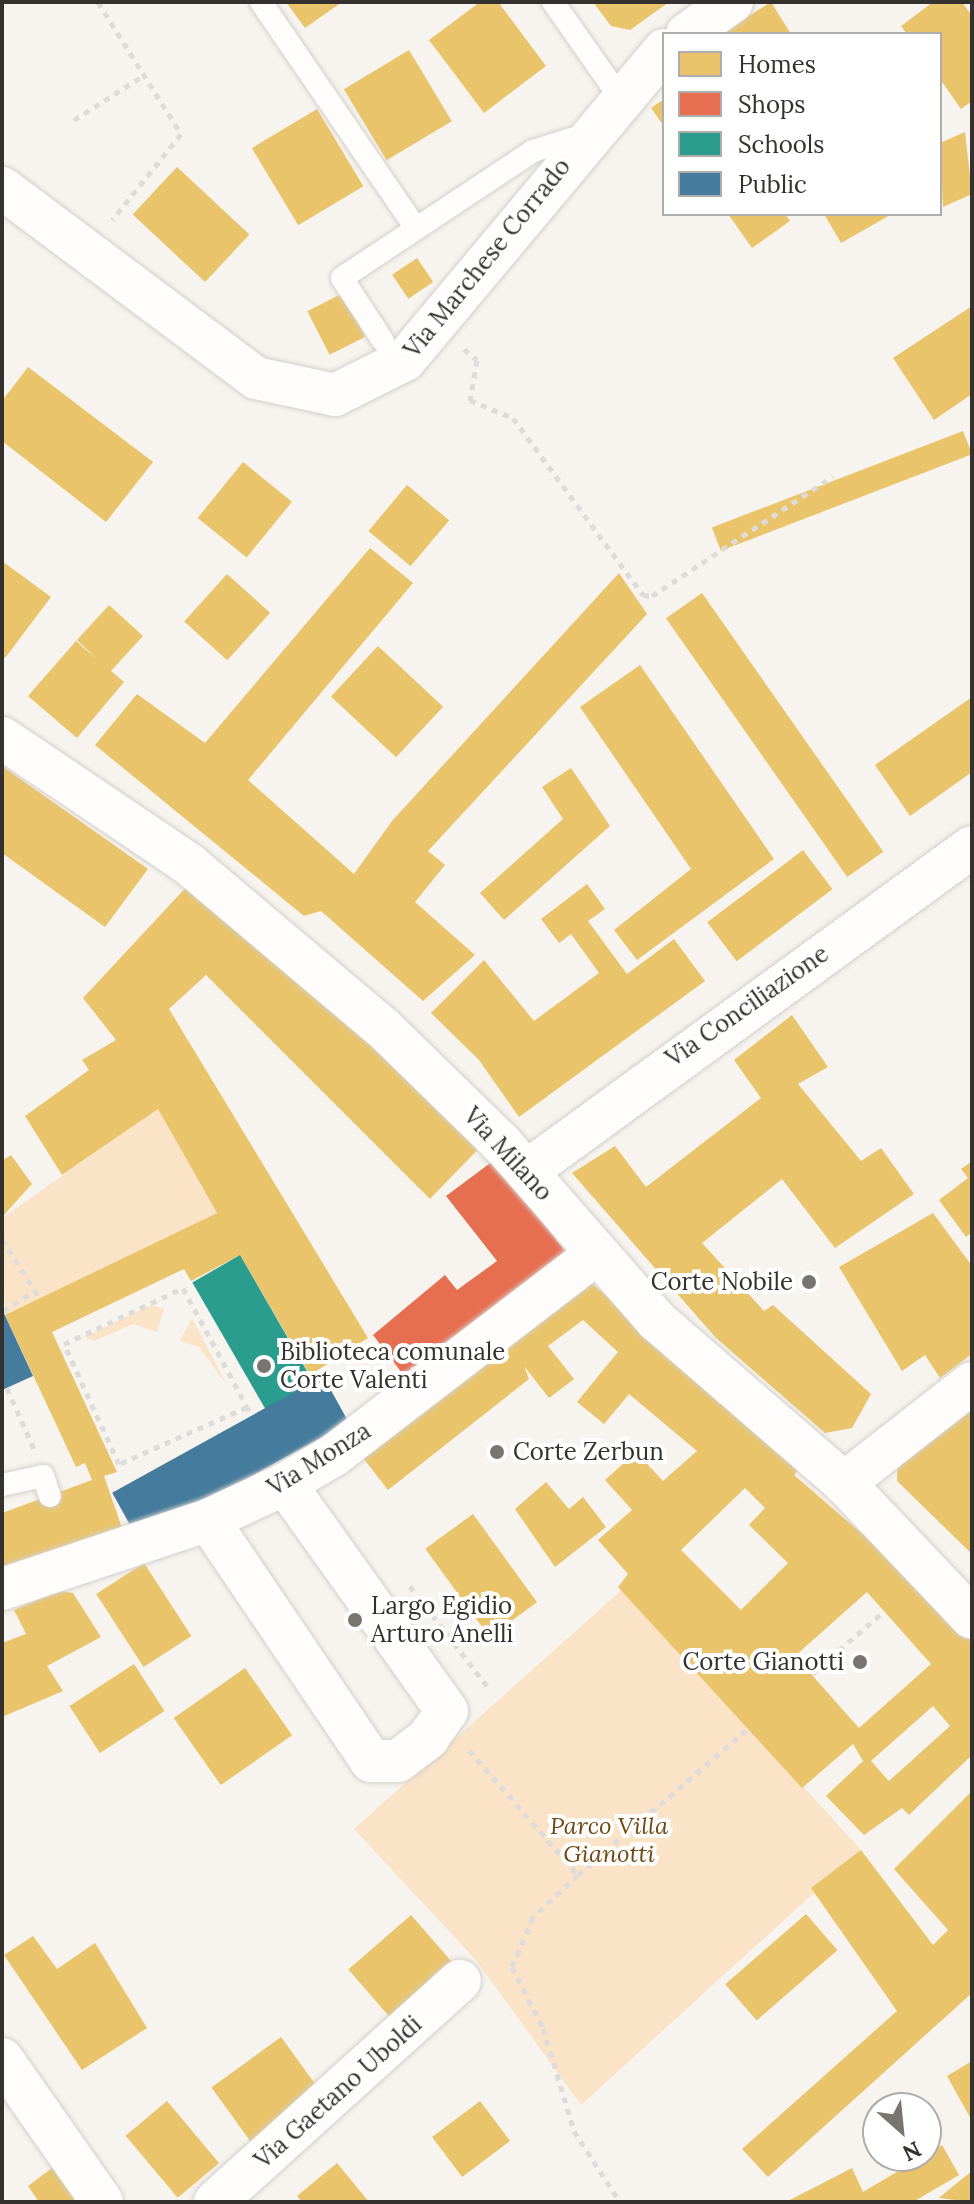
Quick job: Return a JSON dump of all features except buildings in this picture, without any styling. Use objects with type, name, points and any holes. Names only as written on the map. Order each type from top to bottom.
[{"type":"street","points":[[690,32],[732,2]]},
{"type":"street","name":"Via Marchese Corrado","points":[[2,188],[256,378],[335,395],[405,360],[619,96],[662,52]]},
{"type":"street","name":"Via Milano","points":[[2,738],[190,865],[291,948],[527,1171],[596,1254],[711,1374],[844,1483],[972,1618]]},
{"type":"street","name":"Via Conciliazione","points":[[527,1171],[972,847]]},
{"type":"street","name":"Via Monza","points":[[2,1589],[76,1557],[208,1520],[285,1484],[334,1455],[596,1254]]},
{"type":"street","points":[[844,1483],[972,1383]]},
{"type":"street","points":[[208,1520],[371,1761],[398,1761],[428,1738],[447,1711],[285,1484]]},
{"type":"street","name":"Via Gaetano Uboldi","points":[[215,2202],[460,1981]]},
{"type":"street","points":[[2,2059],[102,2202]]},
{"type":"lane","points":[[261,2],[416,228]]},
{"type":"lane","points":[[553,2],[619,96]]},
{"type":"lane","points":[[383,341],[342,278],[533,151],[588,134]]},
{"type":"lane","points":[[2,1485],[47,1486]]},
{"type":"path","points":[[98,2],[181,134],[116,213]]},
{"type":"path","points":[[74,120],[144,75]]},
{"type":"path","points":[[455,341],[477,360],[470,400],[513,418],[643,595],[652,596],[833,476]]},
{"type":"path","points":[[2,1239],[37,1294],[3,1311]]},
{"type":"path","points":[[183,1288],[248,1409],[119,1464],[64,1344],[183,1288]]},
{"type":"path","points":[[7,1388],[47,1486]]},
{"type":"path","points":[[812,1674],[884,1611]]},
{"type":"path","points":[[447,1711],[478,1764],[578,1875]]},
{"type":"path","points":[[620,2202],[574,2131],[543,2028],[512,1967],[533,1917],[750,1727]]},
{"type":"green space","points":[[158,1109],[217,1213],[5,1315],[2,1218]]},
{"type":"green space","points":[[151,1305],[164,1309],[157,1332],[133,1324],[94,1341],[84,1337]]},
{"type":"green space","points":[[192,1318],[227,1385],[199,1347],[180,1341]]},
{"type":"green space","name":"Parco Villa Gianotti","points":[[623,1589],[861,1850],[581,2105],[476,1960],[354,1829]]},
{"type":"place","name":"Corte Nobile","points":[[809,1282]]},
{"type":"place","name":"Biblioteca comunale Corte Valenti","points":[[264,1366]]},
{"type":"place","name":"Corte Zerbun","points":[[497,1452]]},
{"type":"place","name":"Largo Egidio Arturo Anelli","points":[[355,1620]]},
{"type":"place","name":"Corte Gianotti","points":[[860,1662]]}]
